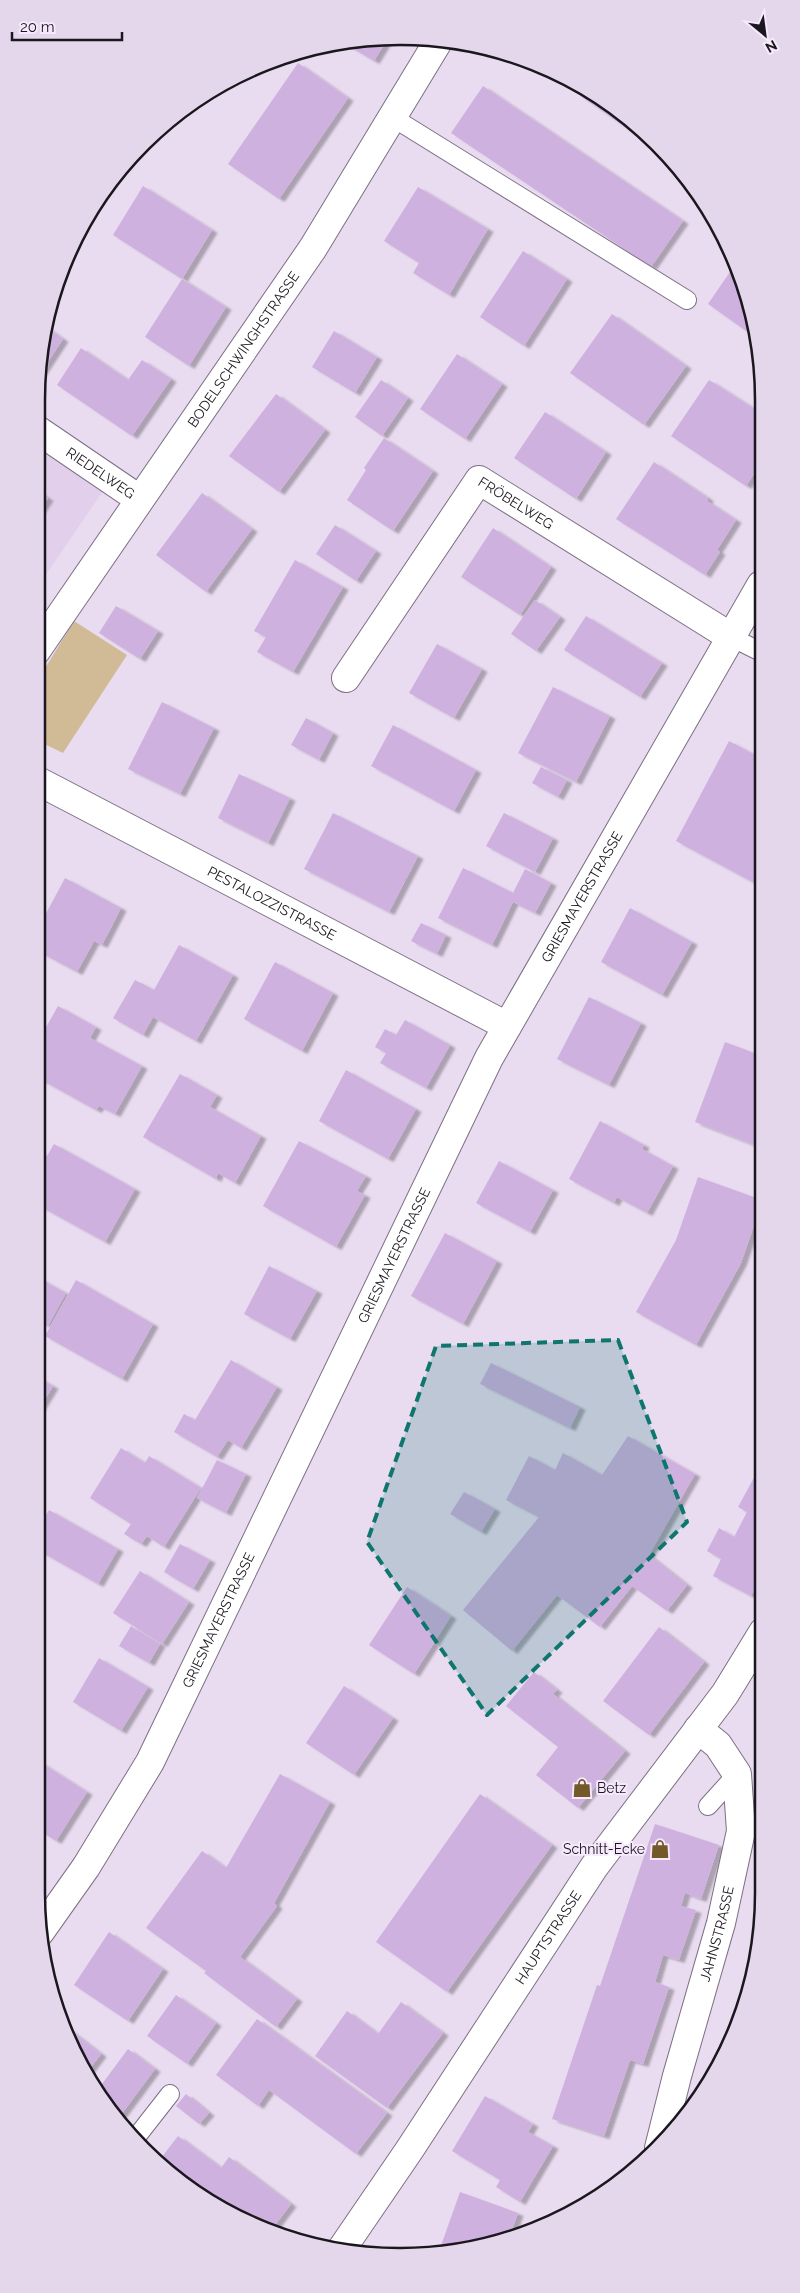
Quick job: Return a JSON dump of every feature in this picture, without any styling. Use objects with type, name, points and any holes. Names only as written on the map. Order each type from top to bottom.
[{"type":"street","name":"BODELSCHWINGHSTRASSE","points":[[45,636],[313,248],[435,47]]},
{"type":"street","name":"RIEDELWEG","points":[[45,435],[139,499]]},
{"type":"street","name":"FRÖBELWEG","points":[[346,678],[479,480],[731,637]]},
{"type":"street","name":"GRIESMAYERSTRASSE","points":[[47,1923],[86,1866],[150,1762],[454,1130],[506,1026],[755,595]]},
{"type":"street","name":"PESTALOZZISTRASSE","points":[[45,785],[506,1026]]},
{"type":"street","name":"HAUPTSTRASSE","points":[[345,2244],[410,2149],[594,1867],[725,1694],[755,1645]]},
{"type":"street","points":[[698,1729],[718,1745],[738,1774]]},
{"type":"street","name":"JAHNSTRASSE","points":[[663,2131],[721,1922],[741,1831],[738,1774]]},
{"type":"lane","points":[[392,117],[687,300]]},
{"type":"lane","points":[[731,637],[755,649]]},
{"type":"lane","points":[[708,1806],[738,1774]]},
{"type":"lane","points":[[139,2133],[170,2094]]},
{"type":"highlighted area","points":[[618,1340],[687,1522],[487,1715],[367,1542],[436,1346]]},
{"type":"shaded area","points":[[45,454],[103,491],[45,576]]},
{"type":"shaded area","points":[[74,621],[127,655],[63,753],[45,744],[45,668]]},
{"type":"building","points":[[383,46],[374,61],[353,48]]},
{"type":"building","points":[[298,63],[348,98],[279,199],[228,164]]},
{"type":"building","points":[[483,86],[683,221],[651,267],[451,133]]},
{"type":"building","points":[[578,94],[616,118],[636,135]]},
{"type":"building","points":[[143,186],[212,230],[182,279],[113,235]]},
{"type":"building","points":[[418,187],[488,229],[449,295],[413,273],[419,263],[384,241]]},
{"type":"building","points":[[523,251],[567,279],[524,346],[480,317]]},
{"type":"building","points":[[731,271],[743,308],[748,333],[708,304]]},
{"type":"building","points":[[182,279],[226,307],[189,366],[145,337]]},
{"type":"building","points":[[612,314],[686,366],[644,425],[570,373]]},
{"type":"building","points":[[52,331],[63,339],[47,363]]},
{"type":"building","points":[[334,331],[377,357],[355,393],[312,367]]},
{"type":"building","points":[[81,348],[128,380],[142,360],[171,379],[132,436],[57,385]]},
{"type":"building","points":[[457,354],[502,384],[465,439],[420,409]]},
{"type":"building","points":[[381,380],[408,398],[382,436],[355,417]]},
{"type":"building","points":[[709,380],[755,409],[755,472],[746,486],[671,436]]},
{"type":"building","points":[[276,394],[325,430],[279,492],[229,456]]},
{"type":"building","points":[[545,412],[606,452],[576,499],[514,458]]},
{"type":"building","points":[[384,438],[433,471],[393,531],[347,500],[366,470],[364,468]]},
{"type":"building","points":[[654,462],[708,498],[707,501],[736,520],[717,550],[720,552],[705,575],[616,519]]},
{"type":"building","points":[[202,493],[252,529],[206,592],[156,555]]},
{"type":"building","points":[[335,525],[376,551],[356,581],[316,554]]},
{"type":"building","points":[[493,528],[551,567],[520,615],[461,577]]},
{"type":"building","points":[[295,560],[343,587],[293,672],[257,652],[266,637],[254,631]]},
{"type":"building","points":[[535,600],[560,617],[536,651],[511,634]]},
{"type":"building","points":[[116,606],[158,631],[140,659],[99,633]]},
{"type":"building","points":[[586,616],[662,663],[640,697],[564,650]]},
{"type":"building","points":[[437,644],[482,669],[454,718],[409,693]]},
{"type":"building","points":[[553,687],[610,716],[576,782],[518,753]]},
{"type":"building","points":[[162,702],[214,728],[180,794],[128,769]]},
{"type":"building","points":[[306,718],[333,733],[319,760],[291,745]]},
{"type":"building","points":[[393,725],[476,770],[454,811],[371,766]]},
{"type":"building","points":[[729,741],[755,755],[755,883],[676,841]]},
{"type":"building","points":[[541,767],[567,780],[558,797],[532,783]]},
{"type":"building","points":[[239,774],[290,798],[268,843],[218,818]]},
{"type":"building","points":[[333,813],[418,856],[389,912],[304,869]]},
{"type":"building","points":[[504,813],[553,838],[535,872],[486,846]]},
{"type":"building","points":[[463,868],[513,893],[525,869],[551,883],[535,913],[513,902],[492,945],[438,918]]},
{"type":"building","points":[[65,878],[121,908],[102,945],[94,941],[77,972],[45,955],[45,915]]},
{"type":"building","points":[[630,908],[692,942],[662,995],[601,962]]},
{"type":"building","points":[[421,923],[446,935],[437,954],[411,941]]},
{"type":"building","points":[[179,945],[233,975],[196,1041],[153,1017],[143,1035],[113,1018],[135,980],[154,990]]},
{"type":"building","points":[[275,962],[333,993],[302,1051],[244,1019]]},
{"type":"building","points":[[589,997],[641,1023],[609,1085],[557,1059]]},
{"type":"building","points":[[58,1006],[96,1027],[90,1038],[142,1066],[115,1114],[99,1106],[96,1110],[45,1082],[45,1029]]},
{"type":"building","points":[[405,1020],[450,1045],[426,1088],[380,1063],[386,1053],[375,1047],[385,1029],[396,1035]]},
{"type":"building","points":[[725,1042],[755,1053],[755,1145],[695,1122]]},
{"type":"building","points":[[346,1070],[416,1109],[388,1159],[319,1121]]},
{"type":"building","points":[[180,1074],[217,1095],[210,1107],[261,1136],[235,1183],[218,1173],[216,1179],[143,1137]]},
{"type":"building","points":[[600,1121],[644,1145],[642,1149],[673,1166],[647,1213],[617,1197],[614,1203],[569,1179]]},
{"type":"building","points":[[299,1141],[366,1176],[357,1191],[365,1195],[336,1247],[263,1206]]},
{"type":"building","points":[[54,1144],[135,1189],[105,1242],[45,1209],[45,1155],[47,1156]]},
{"type":"building","points":[[499,1161],[553,1190],[530,1232],[476,1203]]},
{"type":"building","points":[[698,1177],[755,1197],[755,1222],[741,1263],[696,1345],[636,1312],[676,1240]]},
{"type":"building","points":[[445,1233],[497,1261],[463,1324],[411,1296]]},
{"type":"building","points":[[269,1266],[317,1291],[290,1339],[244,1314]]},
{"type":"building","points":[[76,1280],[153,1324],[122,1379],[45,1336]]},
{"type":"building","points":[[45,1281],[66,1293],[48,1326],[45,1324]]},
{"type":"building","points":[[231,1360],[277,1387],[241,1448],[228,1440],[217,1457],[174,1432],[184,1414],[195,1420]]},
{"type":"building","points":[[491,1363],[580,1407],[570,1428],[480,1384]]},
{"type":"building","points":[[45,1381],[53,1386],[45,1399]]},
{"type":"building","points":[[628,1436],[695,1474],[649,1555],[687,1585],[667,1611],[632,1586],[600,1627],[557,1595],[512,1651],[463,1610],[539,1517],[506,1500],[529,1456],[555,1470],[563,1453],[602,1475]]},
{"type":"building","points":[[121,1448],[145,1463],[149,1456],[201,1488],[164,1547],[147,1536],[141,1544],[124,1534],[131,1524],[90,1498]]},
{"type":"building","points":[[217,1460],[246,1474],[226,1513],[197,1498]]},
{"type":"building","points":[[755,1476],[755,1589],[751,1596],[713,1576],[721,1559],[707,1551],[719,1528],[734,1537],[747,1512],[738,1507]]},
{"type":"building","points":[[464,1492],[495,1509],[481,1532],[450,1514]]},
{"type":"building","points":[[49,1510],[118,1549],[98,1584],[45,1554],[45,1517]]},
{"type":"building","points":[[180,1544],[210,1560],[193,1589],[164,1572]]},
{"type":"building","points":[[140,1571],[189,1602],[162,1644],[113,1613]]},
{"type":"building","points":[[407,1587],[451,1616],[414,1674],[369,1645]]},
{"type":"building","points":[[131,1626],[160,1644],[149,1663],[119,1646]]},
{"type":"building","points":[[659,1627],[704,1662],[649,1735],[603,1701]]},
{"type":"building","points":[[99,1658],[148,1687],[121,1731],[73,1702]]},
{"type":"building","points":[[534,1672],[557,1690],[553,1694],[625,1751],[578,1808],[536,1775],[558,1747],[506,1706]]},
{"type":"building","points":[[344,1686],[393,1718],[354,1775],[306,1743]]},
{"type":"building","points":[[45,1765],[87,1792],[56,1841],[45,1834]]},
{"type":"building","points":[[280,1774],[330,1802],[274,1903],[277,1906],[240,1957],[297,1999],[276,2027],[204,1973],[206,1971],[146,1928],[202,1851],[226,1868]]},
{"type":"building","points":[[480,1794],[552,1845],[447,1992],[376,1942]]},
{"type":"building","points":[[655,1824],[719,1845],[701,1899],[685,1893],[681,1906],[696,1910],[679,1960],[663,1955],[655,1982],[669,1987],[643,2064],[630,2060],[604,2136],[552,2119],[597,1985],[600,1986]]},
{"type":"building","points":[[109,1932],[163,1969],[128,2021],[74,1985]]},
{"type":"building","points":[[176,1995],[216,2023],[187,2064],[147,2036]]},
{"type":"building","points":[[401,2002],[443,2033],[387,2108],[315,2056],[347,2011],[378,2034]]},
{"type":"building","points":[[257,2019],[387,2113],[356,2154],[269,2090],[258,2106],[216,2075]]},
{"type":"building","points":[[74,2033],[101,2054],[91,2067]]},
{"type":"building","points":[[128,2049],[155,2069],[122,2114],[102,2084]]},
{"type":"building","points":[[186,2094],[209,2113],[199,2124],[176,2106]]},
{"type":"building","points":[[485,2096],[533,2124],[528,2132],[553,2146],[520,2202],[496,2187],[500,2180],[452,2151]]},
{"type":"building","points":[[178,2136],[221,2168],[229,2157],[291,2204],[275,2225],[264,2221],[222,2200],[203,2188],[162,2156]]},
{"type":"building","points":[[460,2192],[518,2213],[512,2230],[492,2236],[441,2245]]},
{"type":"place","name":"Betz","points":[[582,1788]]},
{"type":"place","name":"Schnitt-Ecke","points":[[660,1849]]}]
